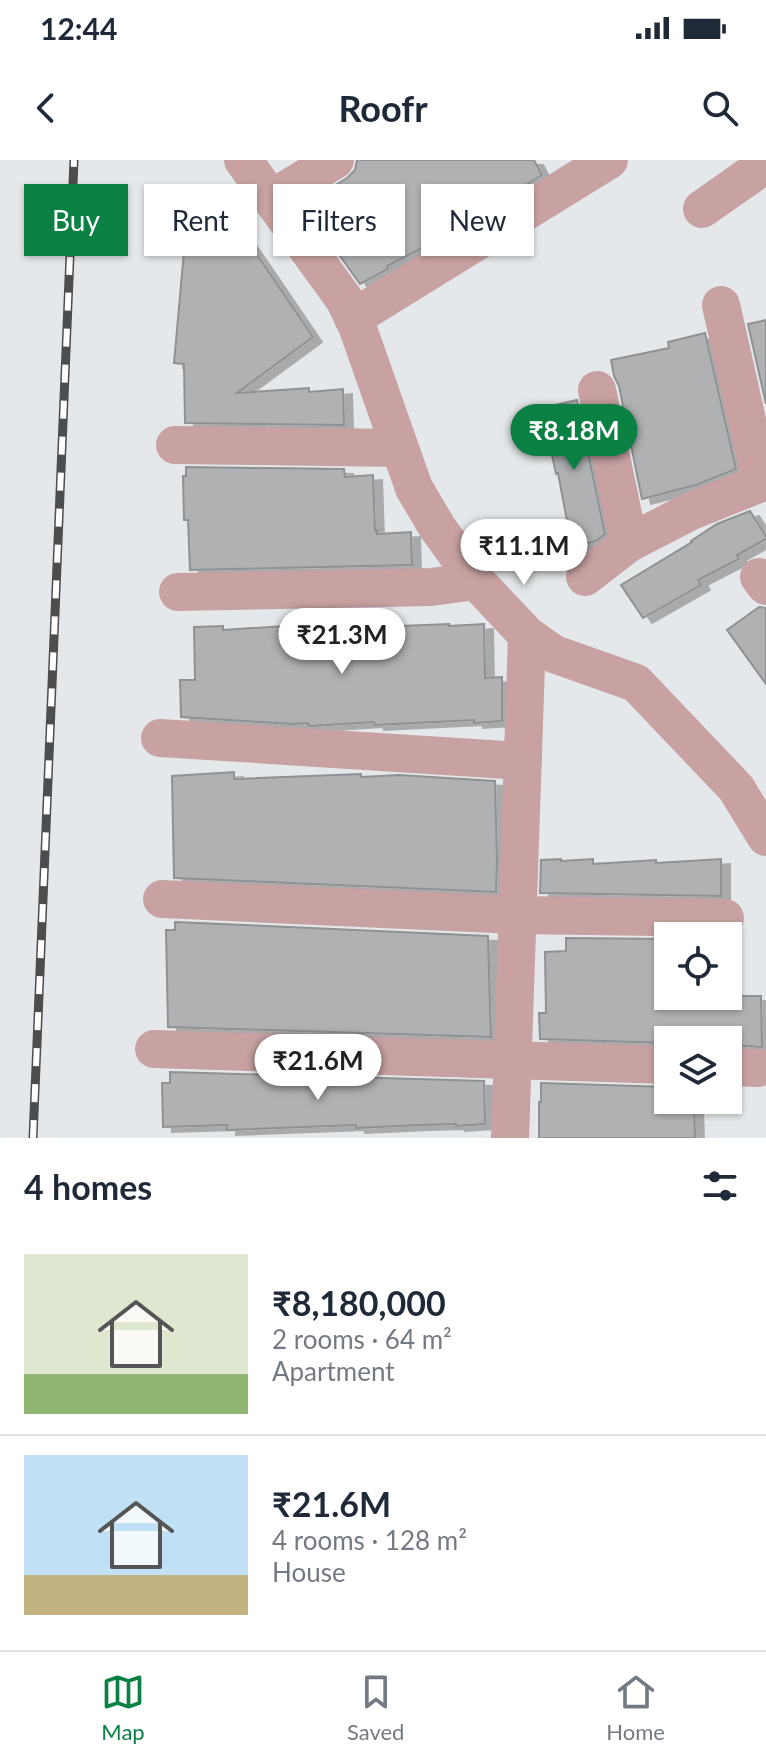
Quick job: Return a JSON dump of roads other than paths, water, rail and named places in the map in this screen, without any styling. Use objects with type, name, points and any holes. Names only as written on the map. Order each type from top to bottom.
[{"type":"street","points":[[243,160],[344,299],[357,326],[414,488],[437,527],[476,581],[527,635],[554,654],[636,683],[736,788],[766,837]]},
{"type":"street","points":[[271,199],[335,160]]},
{"type":"street","points":[[353,318],[609,160]]},
{"type":"street","points":[[702,209],[766,164]]},
{"type":"street","points":[[585,577],[629,543],[691,511],[764,481],[721,305]]},
{"type":"street","points":[[597,390],[629,543]]},
{"type":"street","points":[[175,445],[399,448]]},
{"type":"street","points":[[178,592],[431,587],[476,581]]},
{"type":"street","points":[[510,1138],[527,635]]},
{"type":"street","points":[[160,738],[523,761]]},
{"type":"street","points":[[162,899],[518,915],[725,918]]},
{"type":"street","points":[[154,1049],[654,1065]]},
{"type":"railway","points":[[33,1138],[74,160]]}]
